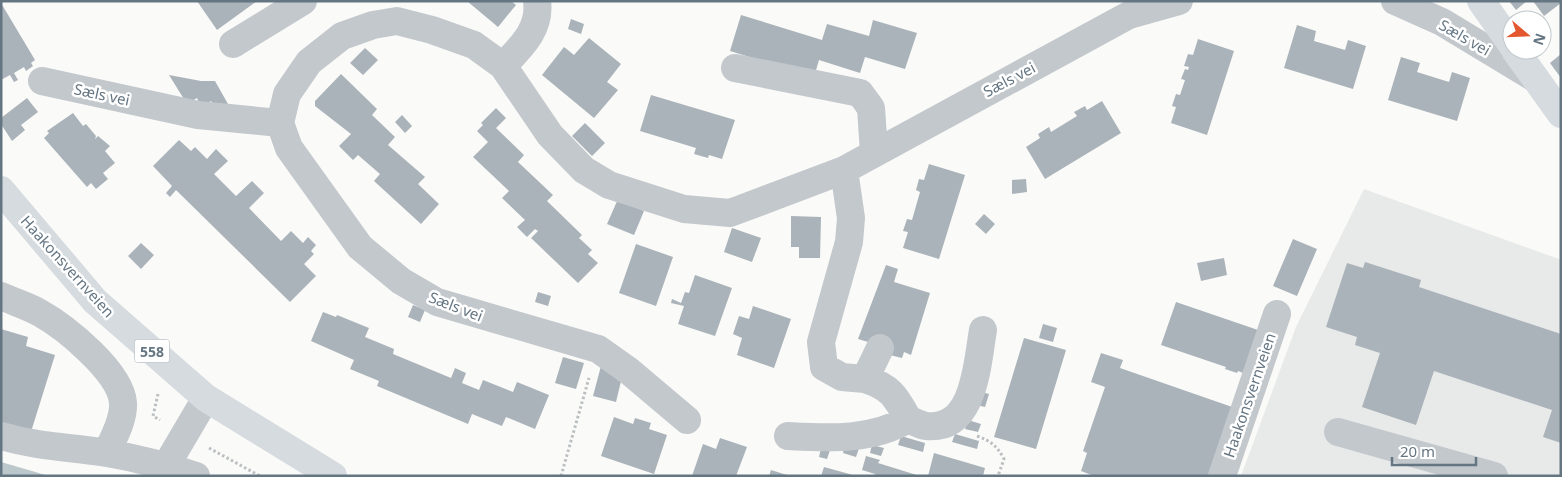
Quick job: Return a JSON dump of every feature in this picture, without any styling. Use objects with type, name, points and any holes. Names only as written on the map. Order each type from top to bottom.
[{"type":"main road","points":[[1481,1],[1502,31]]},
{"type":"main road","points":[[1522,60],[1561,114]]},
{"type":"main road","name":"Haakonsvernveien","points":[[1,190],[95,300],[206,398],[333,476]]},
{"type":"street","points":[[233,44],[303,1]]},
{"type":"street","points":[[503,66],[528,40],[539,14],[537,1]]},
{"type":"street","name":"Sæls vei","points":[[687,420],[598,349],[437,302],[401,281],[360,246],[288,148],[280,123],[287,94],[309,62],[342,36],[373,25],[394,11],[432,30],[474,46],[503,66],[550,134],[584,170],[610,185],[684,209],[730,214],[844,170],[1129,15],[1179,1]]},
{"type":"street","name":"Sæls vei","points":[[1395,1],[1442,22],[1533,77]]},
{"type":"street","points":[[735,68],[860,92],[871,108],[874,153]]},
{"type":"street","name":"Sæls vei","points":[[42,81],[198,115],[280,123]]},
{"type":"street","points":[[844,170],[851,218],[849,242],[821,342],[824,367],[842,377],[865,379],[882,384],[896,397],[908,419],[926,426],[943,424],[960,414],[970,396],[983,330]]},
{"type":"street","points":[[1,296],[40,313],[93,352],[115,380],[123,402],[121,419],[107,453]]},
{"type":"street","name":"Haakonsvernveien","points":[[1222,476],[1277,314]]},
{"type":"street","points":[[865,379],[880,348]]},
{"type":"street","points":[[166,466],[206,398]]},
{"type":"street","points":[[788,436],[838,439],[893,429],[908,419]]},
{"type":"street","points":[[1338,432],[1494,476]]},
{"type":"street","points":[[1,436],[30,445],[107,453],[166,466],[196,476]]},
{"type":"path","points":[[561,476],[592,371]]},
{"type":"path","points":[[943,424],[990,440],[1004,460],[998,476]]},
{"type":"shaded area","points":[[1364,189],[1559,259],[1561,262],[1561,476],[1241,476],[1296,327]]},
{"type":"shaded area","points":[[1,462],[49,476],[1,476]]},
{"type":"building","points":[[197,1],[257,1],[217,30]]},
{"type":"building","points":[[467,1],[511,1],[516,5],[498,27]]},
{"type":"building","points":[[1509,1],[1527,1],[1516,10]]},
{"type":"building","points":[[1533,1],[1561,1],[1552,10],[1540,10]]},
{"type":"building","points":[[1,3],[35,60],[31,63],[33,66],[26,71],[24,67],[14,73],[18,80],[14,82],[10,75],[1,80]]},
{"type":"building","points":[[741,15],[822,40],[827,24],[869,36],[873,20],[917,33],[905,69],[865,57],[860,73],[819,60],[814,77],[730,51]]},
{"type":"building","points":[[571,19],[584,24],[581,34],[568,29]]},
{"type":"building","points":[[1297,25],[1316,31],[1314,41],[1345,50],[1348,40],[1366,46],[1353,89],[1284,68]]},
{"type":"building","points":[[589,38],[621,64],[607,82],[618,90],[594,118],[542,75],[564,47],[574,55]]},
{"type":"building","points":[[1198,39],[1234,51],[1207,135],[1171,123],[1176,107],[1172,106],[1176,94],[1180,95],[1185,80],[1181,79],[1185,69],[1188,70],[1189,67],[1184,66],[1188,54],[1193,55]]},
{"type":"building","points":[[365,48],[378,60],[363,75],[350,63]]},
{"type":"building","points":[[1561,54],[1561,78],[1550,63]]},
{"type":"building","points":[[1401,57],[1420,63],[1417,72],[1449,82],[1452,72],[1470,78],[1457,121],[1388,100]]},
{"type":"building","points":[[341,74],[377,109],[372,115],[395,137],[388,145],[425,177],[418,184],[439,204],[421,224],[374,181],[380,174],[358,155],[353,160],[339,146],[351,134],[315,106],[315,101]]},
{"type":"building","points":[[169,75],[201,81],[215,81],[228,104],[217,111],[211,101],[201,107],[197,98],[187,104]]},
{"type":"building","points":[[651,95],[735,120],[722,159],[709,155],[708,158],[694,154],[696,148],[640,131]]},
{"type":"building","points":[[27,98],[38,112],[21,125],[25,130],[12,141],[1,124],[1,118]]},
{"type":"building","points":[[1102,101],[1121,133],[1045,179],[1026,147],[1040,138],[1038,134],[1049,127],[1051,132],[1077,116],[1074,112],[1085,106],[1087,110]]},
{"type":"building","points":[[496,108],[506,118],[496,128],[524,155],[518,162],[553,195],[547,201],[582,235],[579,238],[592,250],[588,254],[598,263],[578,283],[531,238],[538,231],[535,229],[527,237],[517,227],[525,220],[502,198],[509,191],[473,157],[488,142],[477,131],[483,125],[481,123]]},
{"type":"building","points":[[73,113],[83,126],[86,124],[96,136],[95,139],[98,136],[110,146],[105,151],[115,163],[103,173],[108,179],[96,189],[91,183],[87,187],[44,138],[49,133],[47,131]]},
{"type":"building","points":[[402,115],[412,126],[405,133],[395,122]]},
{"type":"building","points":[[585,123],[605,143],[592,156],[572,136]]},
{"type":"building","points":[[179,140],[191,151],[195,147],[207,159],[216,149],[228,161],[214,174],[236,196],[252,181],[264,193],[249,208],[281,241],[291,231],[303,243],[308,237],[316,245],[311,251],[314,254],[304,264],[316,276],[290,302],[176,190],[170,197],[166,193],[172,186],[153,166]]},
{"type":"building","points":[[929,164],[965,175],[939,259],[903,248],[908,232],[903,231],[907,219],[912,220],[920,192],[916,190],[919,179],[924,180]]},
{"type":"building","points":[[1026,179],[1027,192],[1012,194],[1012,180]]},
{"type":"building","points":[[618,199],[644,211],[634,235],[607,224]]},
{"type":"building","points":[[984,214],[995,224],[986,234],[975,224]]},
{"type":"building","points":[[791,216],[821,217],[820,258],[799,258],[799,247],[791,247]]},
{"type":"building","points":[[732,228],[761,238],[752,262],[724,252]]},
{"type":"building","points":[[1293,239],[1317,249],[1297,296],[1273,286]]},
{"type":"building","points":[[141,243],[154,255],[141,269],[128,256]]},
{"type":"building","points":[[636,244],[673,257],[656,306],[619,293]]},
{"type":"building","points":[[1224,258],[1227,275],[1201,281],[1197,263]]},
{"type":"building","points":[[1365,262],[1421,280],[1419,287],[1561,334],[1561,443],[1543,437],[1552,410],[1434,371],[1416,425],[1362,407],[1380,353],[1355,345],[1357,337],[1326,327],[1347,263],[1363,268]]},
{"type":"building","points":[[886,265],[898,269],[894,282],[930,293],[911,355],[904,352],[902,358],[890,355],[892,349],[858,339]]},
{"type":"building","points":[[695,275],[732,288],[715,336],[678,324],[684,306],[671,303],[672,299],[681,303],[685,292],[689,293]]},
{"type":"building","points":[[538,292],[551,296],[548,306],[535,302]]},
{"type":"building","points":[[1176,302],[1258,330],[1243,373],[1225,369],[1226,367],[1161,345]]},
{"type":"building","points":[[413,305],[425,310],[420,322],[408,317]]},
{"type":"building","points":[[753,306],[791,319],[774,368],[737,355],[742,338],[733,334],[739,316],[749,319]]},
{"type":"building","points":[[323,312],[336,317],[337,315],[369,328],[365,337],[394,349],[393,354],[451,378],[455,368],[466,373],[462,383],[479,390],[483,380],[513,392],[517,382],[549,395],[535,429],[506,417],[502,426],[472,414],[468,424],[377,386],[379,381],[350,369],[354,360],[311,341]]},
{"type":"building","points":[[1043,324],[1057,328],[1053,342],[1039,338]]},
{"type":"building","points":[[1,329],[28,337],[26,346],[55,355],[30,435],[1,426]]},
{"type":"building","points":[[1024,338],[1066,350],[1036,449],[994,437]]},
{"type":"building","points":[[1101,353],[1123,360],[1120,368],[1235,408],[1212,476],[1094,476],[1081,471],[1087,453],[1083,451],[1105,387],[1091,382]]},
{"type":"building","points":[[563,357],[584,363],[576,389],[555,383]]},
{"type":"building","points":[[601,366],[623,373],[616,402],[593,396]]},
{"type":"building","points":[[981,392],[989,394],[985,407],[977,405]]},
{"type":"building","points":[[614,417],[633,424],[635,418],[651,423],[649,429],[667,435],[654,474],[601,456]]},
{"type":"building","points":[[968,420],[981,424],[978,432],[965,429]]},
{"type":"building","points":[[955,434],[979,441],[977,449],[952,442]]},
{"type":"building","points":[[901,436],[925,443],[923,452],[898,445]]},
{"type":"building","points":[[720,438],[747,447],[736,476],[692,476],[703,444],[716,449]]},
{"type":"building","points":[[822,444],[831,447],[827,459],[819,457]]},
{"type":"building","points":[[845,444],[859,448],[856,457],[843,453]]},
{"type":"building","points":[[872,445],[884,448],[881,456],[870,453]]},
{"type":"building","points":[[934,453],[985,468],[983,476],[928,476]]},
{"type":"building","points":[[866,456],[880,460],[878,463],[920,476],[875,476],[875,474],[862,470]]},
{"type":"building","points":[[824,467],[853,475],[853,476],[821,476]]},
{"type":"building","points":[[771,470],[787,475],[787,476],[769,476]]}]
